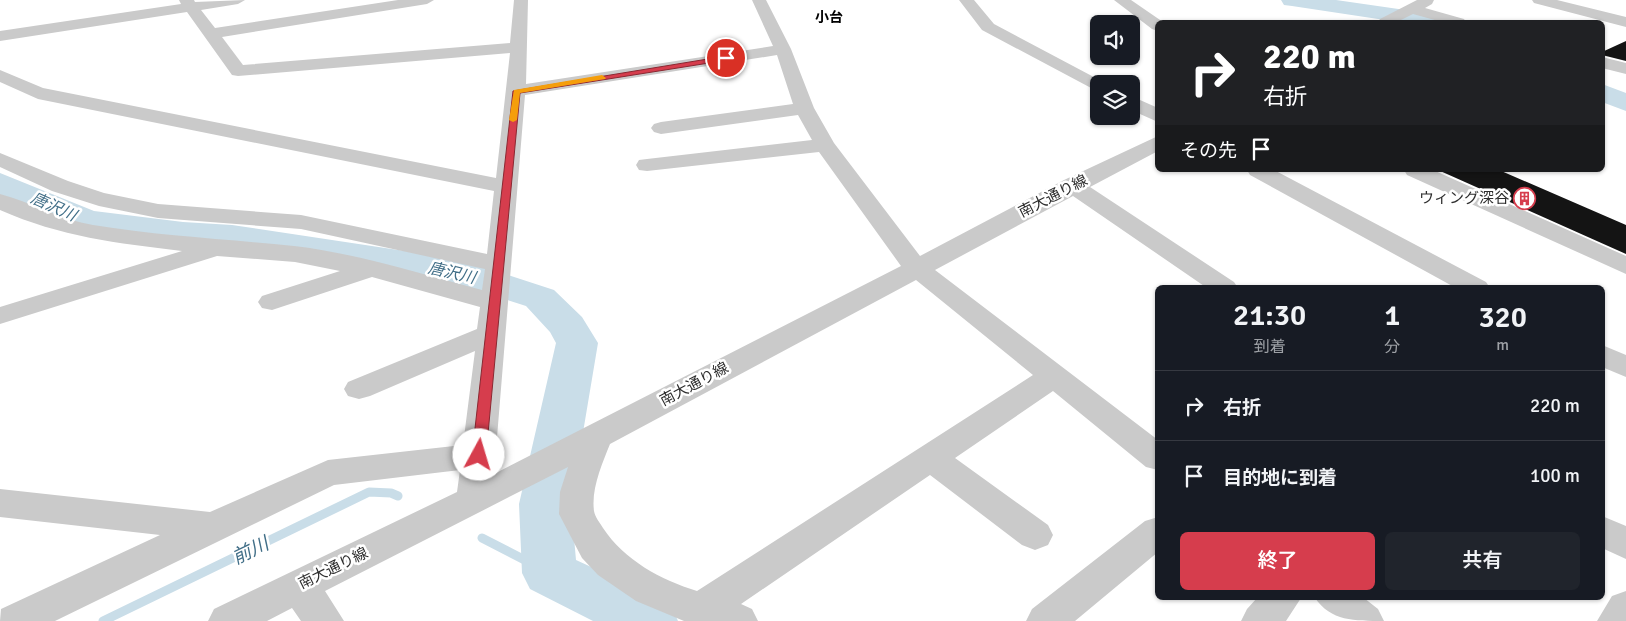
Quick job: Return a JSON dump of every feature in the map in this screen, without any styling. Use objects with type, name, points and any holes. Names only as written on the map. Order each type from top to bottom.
[{"type":"street","points":[[0,36],[189,4],[238,0]]},
{"type":"street","points":[[211,34],[427,0]]},
{"type":"street","points":[[474,498],[516,91],[521,0]]},
{"type":"street","points":[[759,0],[783,49],[804,108],[825,145],[915,267],[1155,456]]},
{"type":"street","points":[[966,0],[988,27],[1090,80]]},
{"type":"street","points":[[1121,0],[1155,24]]},
{"type":"street","points":[[1399,16],[1429,0]]},
{"type":"street","points":[[1538,0],[1626,22]]},
{"type":"street","points":[[189,4],[238,71],[519,48]]},
{"type":"street","points":[[1399,16],[1438,20]]},
{"type":"street","points":[[516,91],[783,49]]},
{"type":"street","points":[[1605,63],[1626,69]]},
{"type":"street","points":[[0,75],[38,93],[505,186]]},
{"type":"street","points":[[1140,107],[1155,114]]},
{"type":"street","points":[[661,128],[804,108]]},
{"type":"street","name":"南大通り線","points":[[228,621],[525,474],[915,267],[1155,144]]},
{"type":"street","points":[[647,165],[825,145]]},
{"type":"street","points":[[0,159],[60,186],[99,199],[158,211],[301,222],[496,284]]},
{"type":"street","points":[[1262,172],[1472,285]]},
{"type":"street","points":[[1419,172],[1626,266]]},
{"type":"street","points":[[1072,185],[1221,285]]},
{"type":"street","points":[[0,201],[29,214],[89,232],[216,248],[295,254],[370,269],[496,284]]},
{"type":"street","points":[[0,316],[216,248]]},
{"type":"street","points":[[272,302],[370,269]]},
{"type":"street","points":[[360,389],[492,333]]},
{"type":"street","points":[[1605,356],[1626,367]]},
{"type":"street","points":[[701,610],[1054,376]]},
{"type":"street","points":[[586,441],[576,511],[591,543],[614,568],[656,592],[701,610],[738,621]]},
{"type":"street","points":[[15,621],[328,473],[479,455]]},
{"type":"street","points":[[930,458],[1035,535]]},
{"type":"street","points":[[0,503],[211,527]]},
{"type":"street","points":[[1605,532],[1626,544]]},
{"type":"street","points":[[1046,621],[1155,533]]},
{"type":"street","points":[[299,586],[324,621]]},
{"type":"street","points":[[1261,621],[1279,600]]},
{"type":"street","points":[[1338,600],[1364,621]]},
{"type":"street","points":[[1617,621],[1626,608]]},
{"type":"building","points":[[1626,41],[1626,61],[1605,56],[1605,51]]},
{"type":"building","name":"ウィング深谷","points":[[1442,172],[1504,172],[1626,225],[1626,254]]},
{"type":"waterway","points":[[1292,0],[1427,20]]},
{"type":"waterway","points":[[1605,93],[1626,103]]},
{"type":"waterway","name":"唐沢川","points":[[0,183],[87,221],[183,233],[232,236],[405,262],[470,275],[540,298],[568,326],[577,343],[545,504],[550,573],[649,621]]},
{"type":"waterway","name":"前川","points":[[103,621],[369,492],[391,493],[398,496]]},
{"type":"waterway","name":"前川","points":[[482,538],[550,573]]},
{"type":"slow traffic","points":[[513,120],[516,91],[602,78]]},
{"type":"place","name":"ウィング深谷","points":[[1525,198]]},
{"type":"district","name":"小台","points":[[829,17]]},
{"type":"route","points":[[479,455],[516,91],[726,58]]}]
